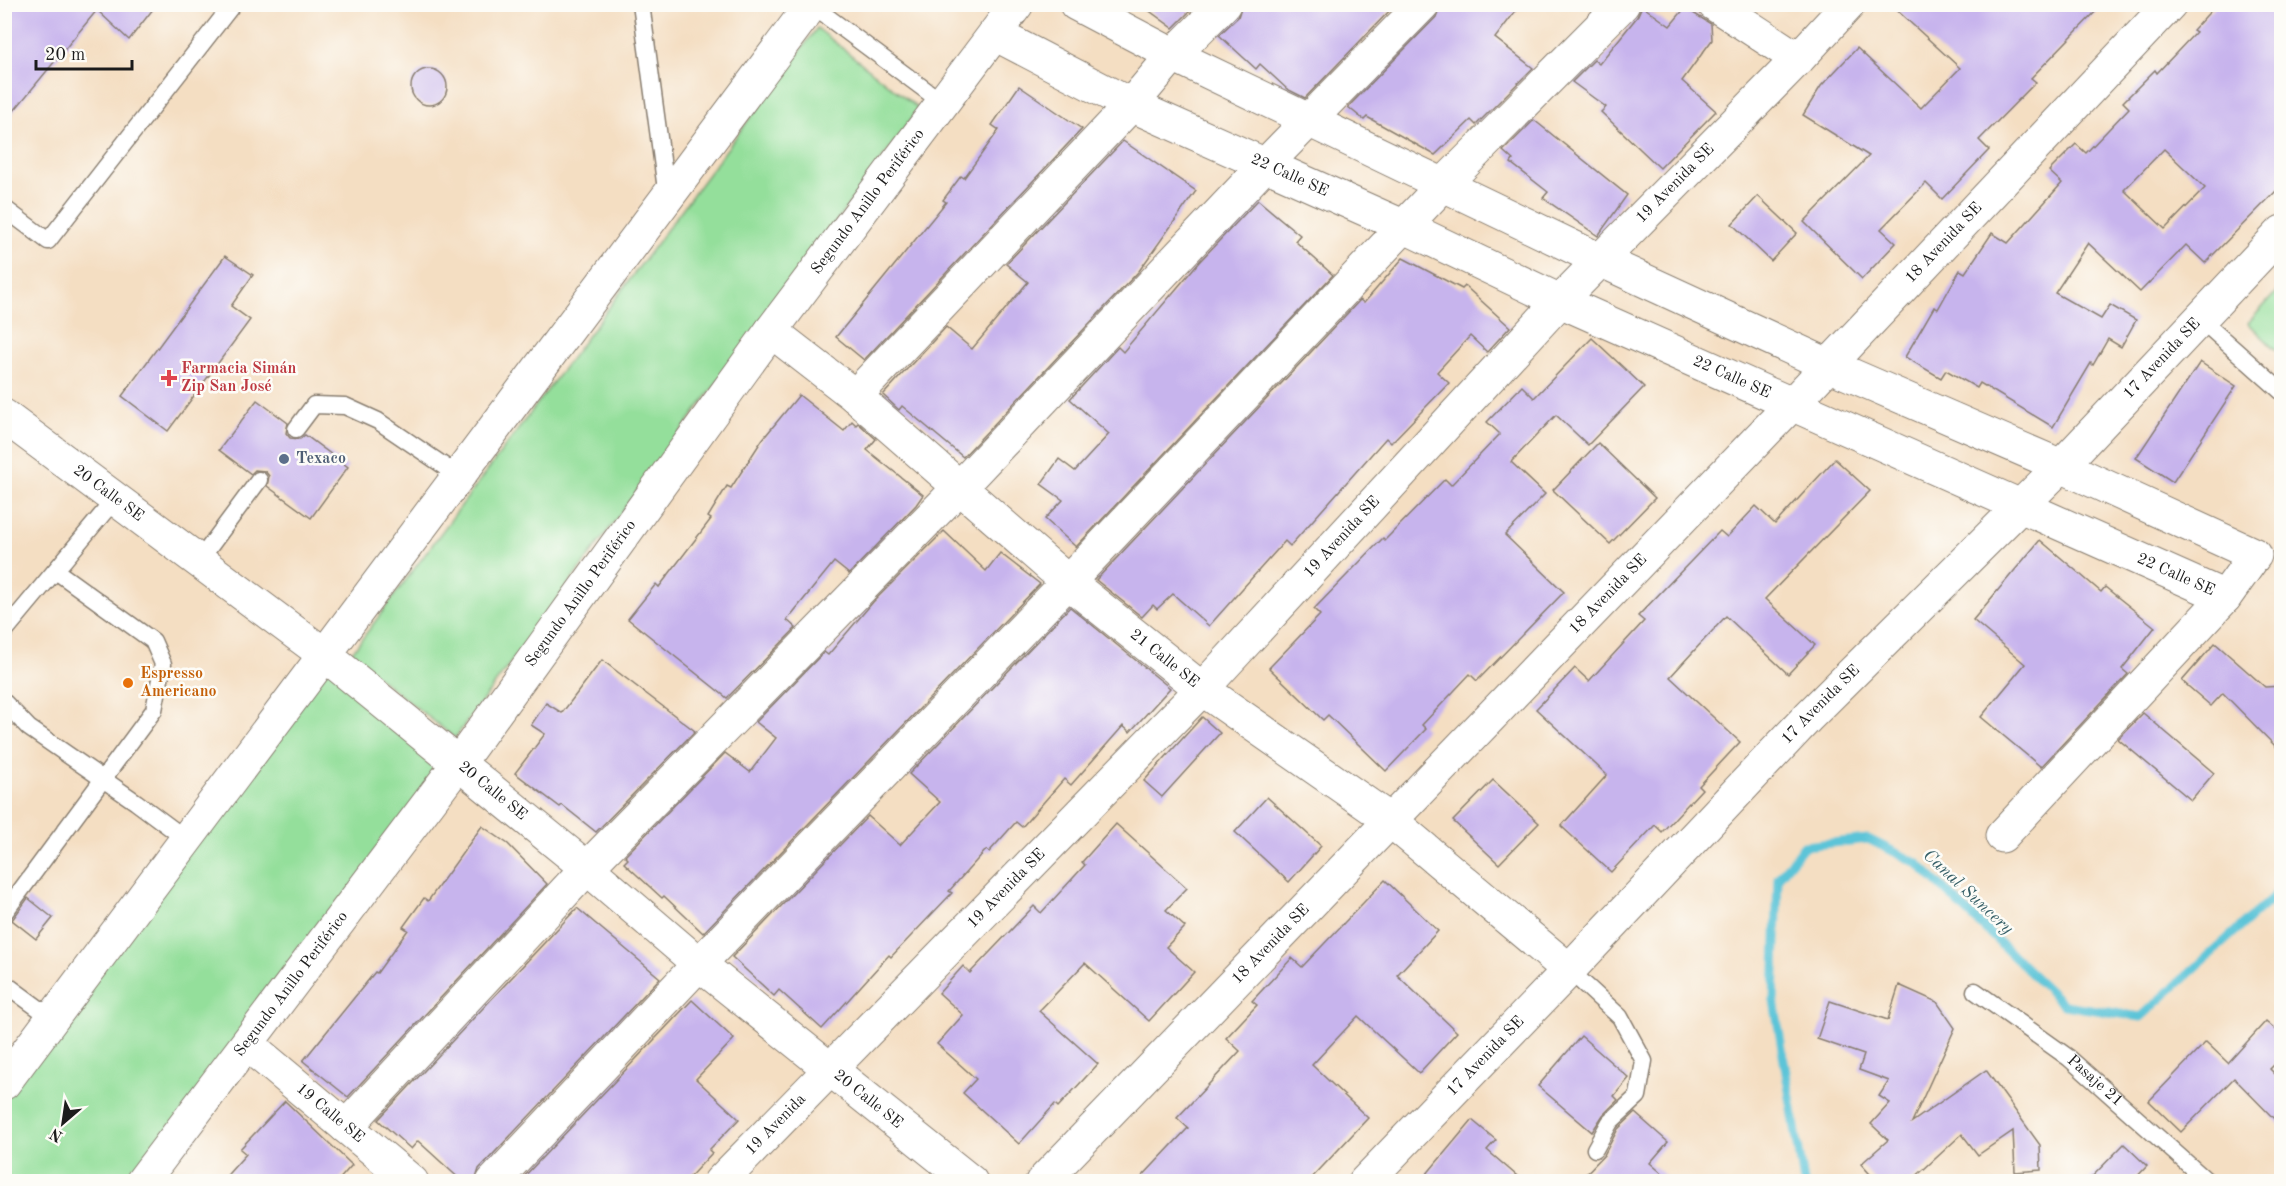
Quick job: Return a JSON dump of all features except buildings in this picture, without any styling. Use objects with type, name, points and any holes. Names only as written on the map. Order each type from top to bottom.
[{"type":"street","name":"Segundo Anillo Periférico","points":[[142,1182],[458,764],[771,331],[1017,4]]},
{"type":"street","name":"22 Calle SE","points":[[994,34],[1131,105],[1405,227],[1560,301],[2225,597],[2255,555],[2061,466],[1828,365],[1600,260],[1173,55],[1076,4]]},
{"type":"street","points":[[855,396],[1131,105],[1173,55],[1224,4]]},
{"type":"street","points":[[346,1127],[586,868],[959,488],[1265,165],[1423,4]]},
{"type":"street","points":[[493,1182],[699,964],[1068,582],[1444,184],[1623,4]]},
{"type":"street","points":[[1714,4],[1798,59]]},
{"type":"street","name":"19 Avenida SE","points":[[832,1069],[1202,689],[1560,301],[1798,59],[1849,4]]},
{"type":"street","name":"18 Avenida SE","points":[[1042,1182],[1792,404],[2170,4]]},
{"type":"street","points":[[4,1083],[811,5]]},
{"type":"street","name":"17 Avenida SE","points":[[1381,1176],[1569,970],[1809,716],[2061,466],[2282,232]]},
{"type":"street","name":"21 Calle SE","points":[[771,331],[855,396],[1068,582],[1202,689],[1390,820],[1569,970]]},
{"type":"street","name":"20 Calle SE","points":[[4,416],[325,655],[586,868],[699,964],[970,1182]]},
{"type":"street","points":[[2002,836],[2225,597]]},
{"type":"street","name":"19 Calle SE","points":[[247,1044],[412,1182]]},
{"type":"street","name":"19 Avenida","points":[[720,1182],[832,1069]]},
{"type":"lane","points":[[4,208],[48,241],[233,4]]},
{"type":"lane","points":[[641,4],[667,199]]},
{"type":"lane","points":[[811,5],[943,103]]},
{"type":"lane","points":[[2200,319],[2282,392]]},
{"type":"lane","points":[[296,429],[314,405],[345,406],[378,421],[459,476]]},
{"type":"lane","points":[[199,561],[259,480]]},
{"type":"lane","points":[[4,632],[116,499]]},
{"type":"lane","points":[[4,913],[104,781],[154,710],[163,664],[153,640],[56,571]]},
{"type":"lane","points":[[4,702],[29,728],[187,840]]},
{"type":"lane","points":[[1569,970],[1620,1017],[1644,1061],[1638,1096],[1610,1122],[1595,1149]]},
{"type":"lane","points":[[4,983],[53,1019]]},
{"type":"lane","name":"Pasaje 21","points":[[1975,991],[2069,1058],[2208,1182]]},
{"type":"green space","points":[[817,28],[919,109],[455,738],[350,655]]},
{"type":"green space","points":[[2281,287],[2281,355],[2248,323]]},
{"type":"green space","points":[[327,664],[450,766],[141,1181],[5,1181],[4,1086]]},
{"type":"waterway","name":"Canal Suncery","points":[[1804,1182],[1774,1000],[1778,878],[1804,846],[1868,839],[1917,863],[2064,1005],[2141,1017],[2282,889]]},
{"type":"place","name":"Farmacia Simán Zip San José","points":[[169,378]]},
{"type":"place","name":"Texaco","points":[[284,459]]},
{"type":"place","name":"Espresso Americano","points":[[128,683]]}]
